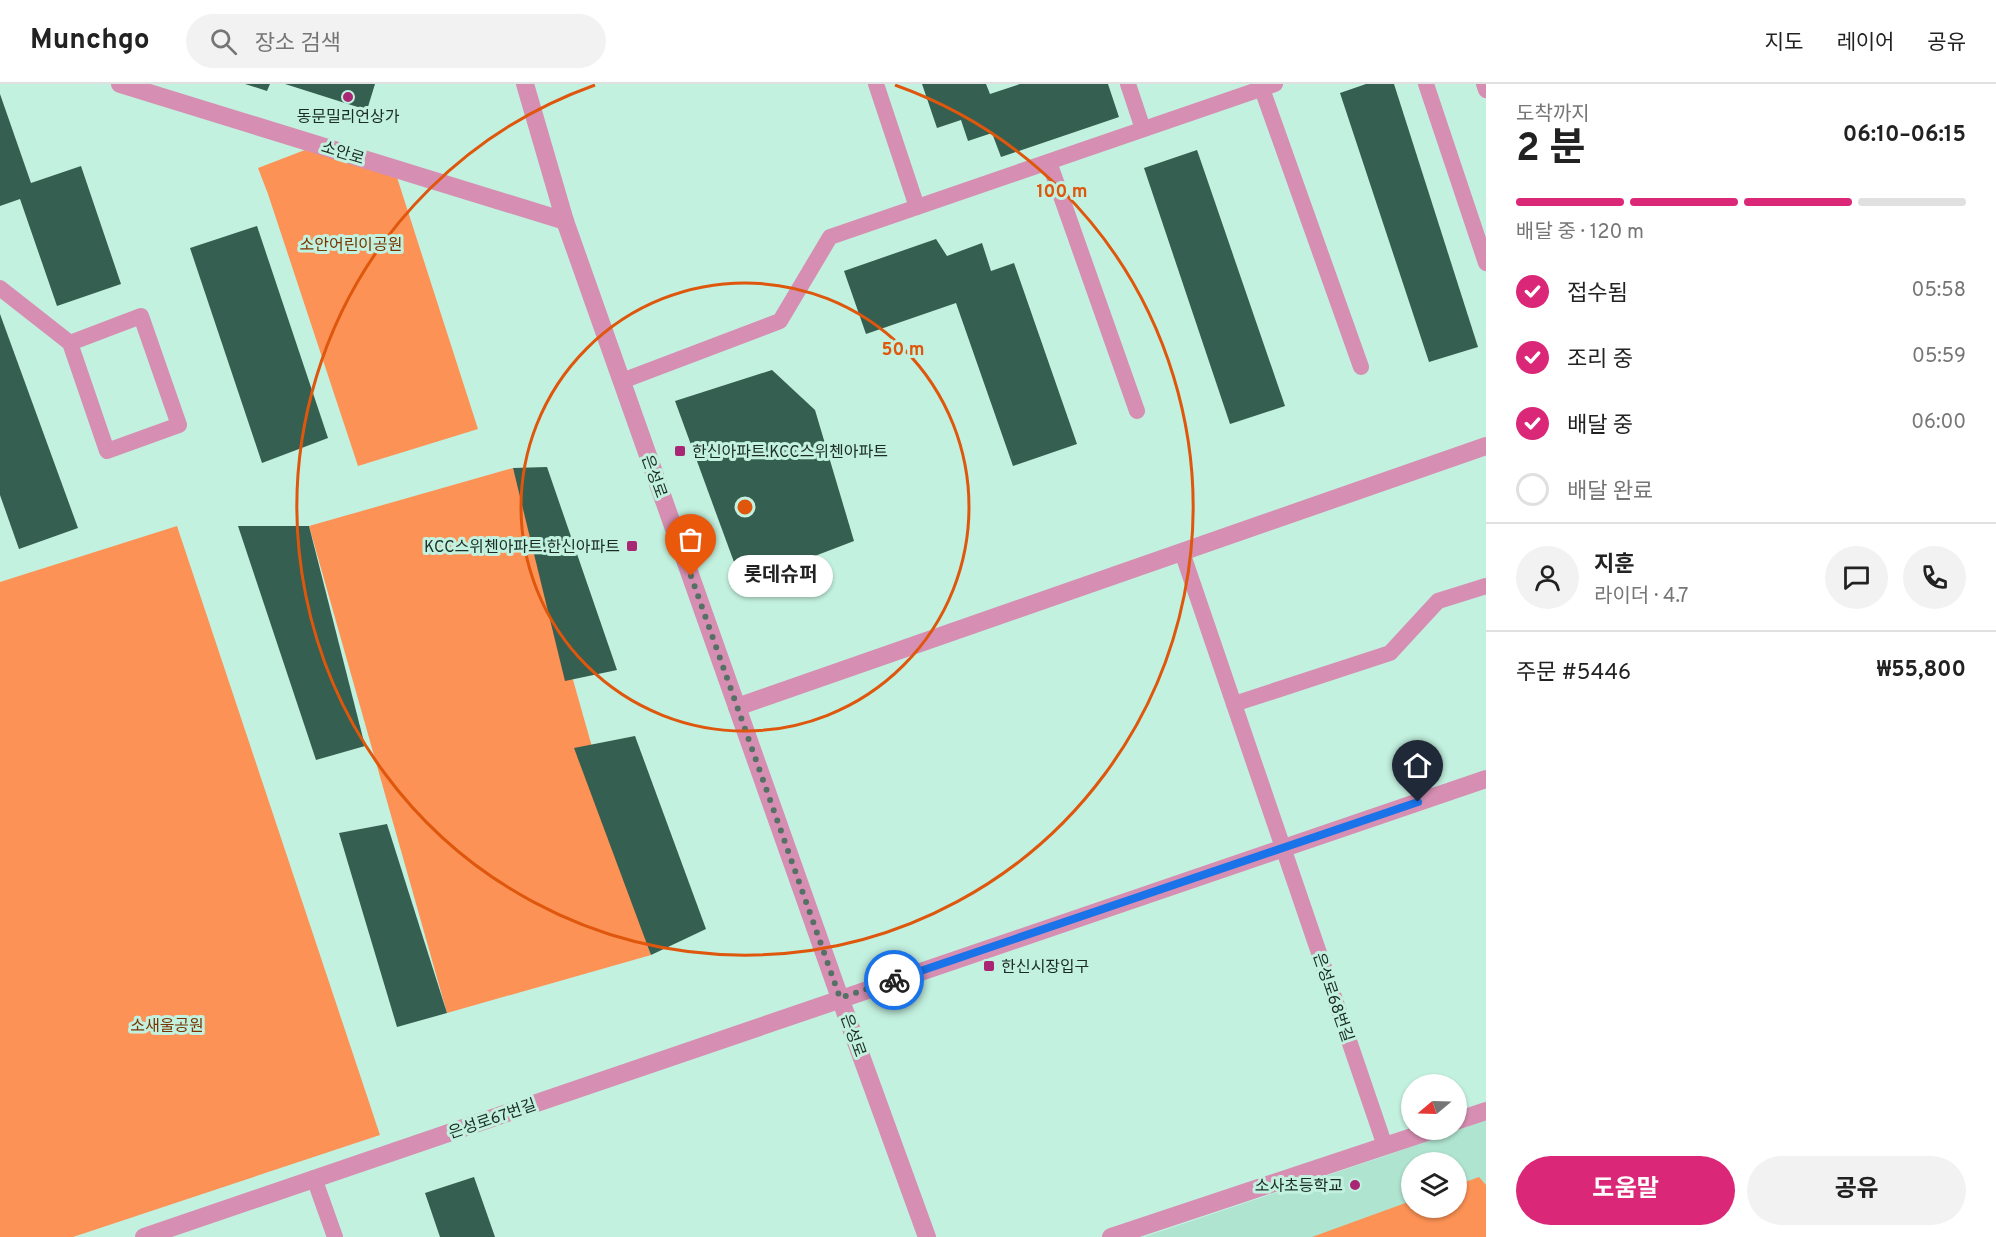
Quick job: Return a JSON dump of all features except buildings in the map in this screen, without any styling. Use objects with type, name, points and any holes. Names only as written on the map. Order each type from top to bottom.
[{"type":"street","name":"소안로","points":[[120,84],[565,221]]},
{"type":"street","name":"은성로","points":[[525,84],[565,221],[927,1237]]},
{"type":"street","points":[[737,707],[1486,446]]},
{"type":"street","points":[[840,998],[1486,779]]},
{"type":"street","name":"은성로67번길","points":[[144,1237],[840,998]]},
{"type":"street","points":[[1467,1117],[1486,1111]]},
{"type":"street","points":[[1111,1237],[1403,1140]]},
{"type":"lane","points":[[876,84],[917,207]]},
{"type":"lane","points":[[1128,84],[1143,129]]},
{"type":"lane","points":[[1426,84],[1486,263]]},
{"type":"lane","points":[[1484,84],[1486,90]]},
{"type":"lane","points":[[622,381],[780,321],[830,237],[1268,86],[1361,367]]},
{"type":"lane","points":[[1049,162],[1137,411]]},
{"type":"lane","points":[[0,288],[70,343],[107,451],[179,425],[141,316],[70,343]]},
{"type":"lane","name":"은성로68번길","points":[[1182,552],[1385,1146]]},
{"type":"lane","points":[[1234,704],[1390,653],[1438,601],[1486,586]]},
{"type":"lane","points":[[314,1178],[335,1237]]},
{"type":"shaded area","name":"소사초등학교","points":[[1486,1120],[1486,1237],[1144,1237],[1430,1140],[1467,1140],[1467,1127]]},
{"type":"green space","name":"소안어린이공원","points":[[318,145],[394,168],[478,429],[358,466],[258,168]]},
{"type":"green space","points":[[513,468],[651,955],[447,1013],[309,526]]},
{"type":"green space","name":"소새울공원","points":[[177,526],[380,1135],[73,1237],[0,1237],[0,582]]},
{"type":"green space","points":[[1479,1177],[1486,1185],[1486,1237],[1312,1237],[1401,1205],[1401,1218],[1467,1218],[1467,1181]]},
{"type":"way so far","points":[[691,576],[840,998],[894,980]]},
{"type":"place","name":"동문밀리언상가","points":[[348,97]]},
{"type":"place","name":"한신아파트.KCC스위첸아파트","points":[[680,451]]},
{"type":"place","name":"KCC스위첸아파트.한신아파트","points":[[632,546]]},
{"type":"place","name":"롯데슈퍼","points":[[691,576]]},
{"type":"place","name":"한신시장입구","points":[[989,966]]},
{"type":"place","name":"소사초등학교","points":[[1355,1185]]},
{"type":"route","points":[[894,980],[1418,802]]}]
